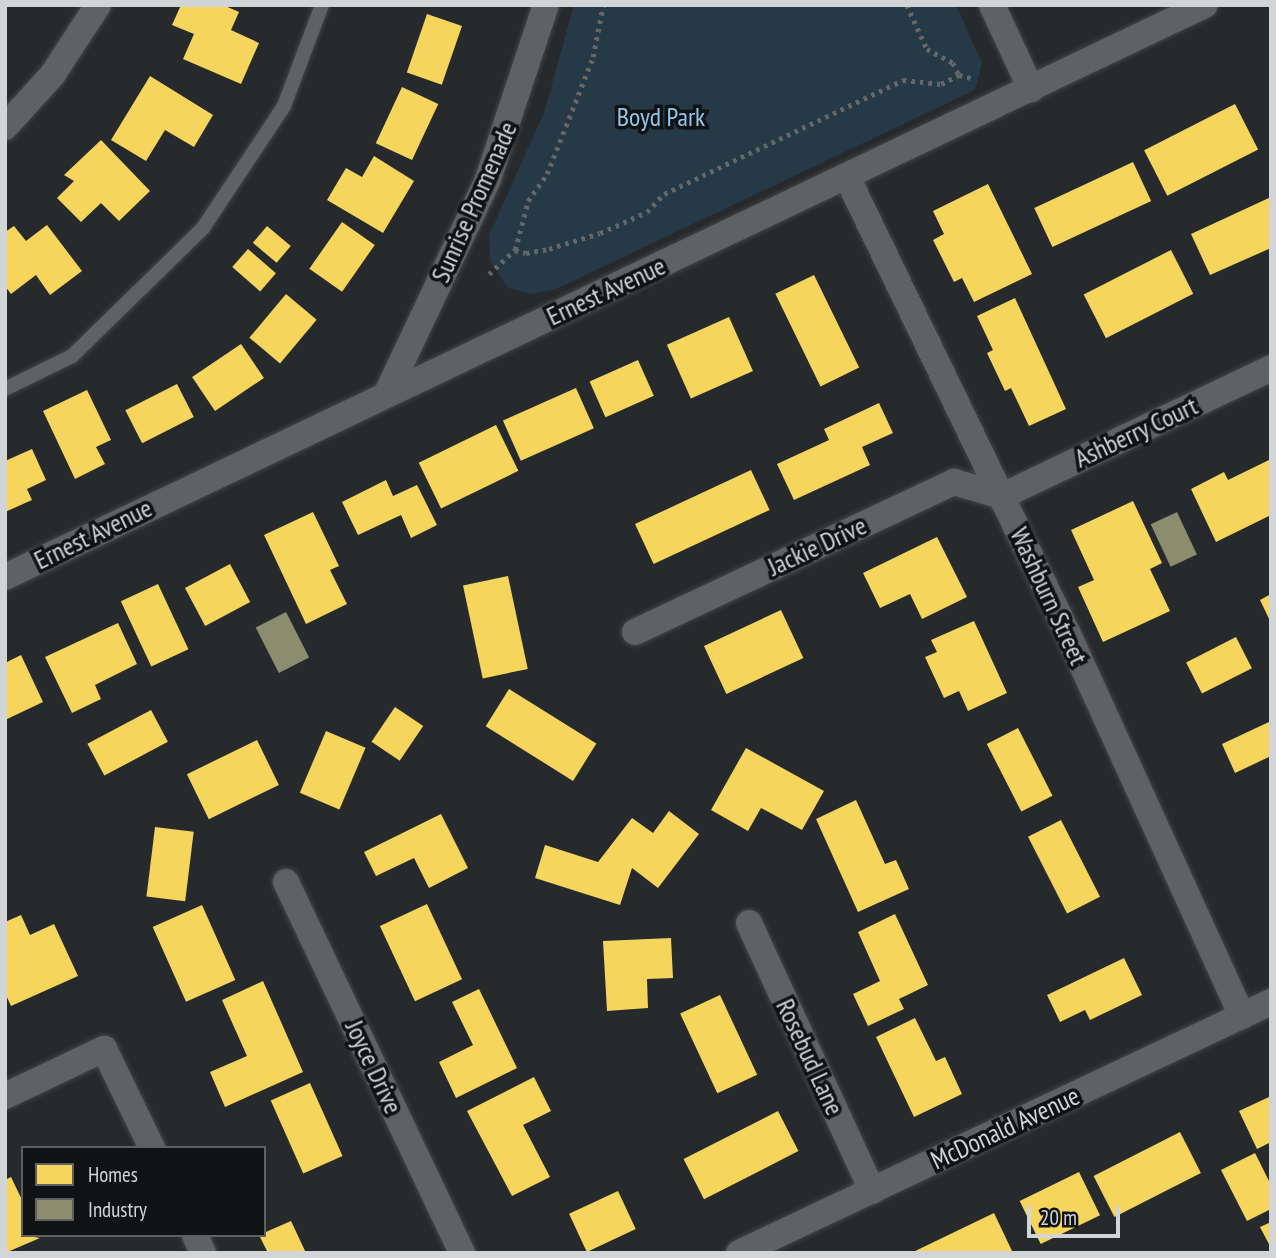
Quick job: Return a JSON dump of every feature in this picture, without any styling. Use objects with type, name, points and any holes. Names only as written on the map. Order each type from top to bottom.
[{"type":"street","points":[[5,127],[53,74],[98,5]]},
{"type":"street","name":"Sunrise Promenade","points":[[387,393],[488,179],[546,5]]},
{"type":"street","points":[[992,5],[1031,89]]},
{"type":"street","name":"Ernest Avenue","points":[[5,576],[387,393],[848,179],[1205,5]]},
{"type":"street","name":"Washburn Street","points":[[848,179],[1002,496],[1242,1016]]},
{"type":"street","name":"Ashberry Court","points":[[1002,496],[1271,368]]},
{"type":"street","name":"Jackie Drive","points":[[635,632],[954,482],[1002,496]]},
{"type":"street","name":"Joyce Drive","points":[[286,882],[462,1253]]},
{"type":"street","name":"Rosebud Lane","points":[[749,923],[872,1191]]},
{"type":"street","name":"McDonald Avenue","points":[[739,1253],[1271,1002]]},
{"type":"street","points":[[5,1096],[104,1049],[151,1146]]},
{"type":"street","points":[[196,1237],[203,1253]]},
{"type":"lane","points":[[5,389],[72,356],[203,228],[284,106],[322,5]]},
{"type":"path","points":[[489,274],[514,250],[528,201],[547,174],[593,57],[603,5]]},
{"type":"path","points":[[907,5],[927,48],[953,63],[959,75]]},
{"type":"path","points":[[514,250],[549,249],[600,233],[647,212],[664,194],[903,80],[941,84],[959,75],[971,78]]},
{"type":"green space","name":"Boyd Park","points":[[574,5],[956,5],[982,63],[975,90],[556,289],[532,294],[508,288],[490,261],[489,235],[544,113]]},
{"type":"building: Homes","points":[[181,5],[223,5],[239,12],[231,30],[259,43],[241,84],[183,59],[194,34],[172,25]]},
{"type":"building: Homes","points":[[427,14],[462,26],[442,85],[407,73]]},
{"type":"building: Homes","points":[[150,76],[213,115],[194,147],[165,130],[146,161],[111,140]]},
{"type":"building: Homes","points":[[402,87],[438,104],[412,160],[376,143]]},
{"type":"building: Homes","points":[[1235,104],[1258,149],[1167,196],[1144,150]]},
{"type":"building: Homes","points":[[101,140],[150,191],[119,221],[101,203],[81,222],[57,198],[74,181],[64,175]]},
{"type":"building: Homes","points":[[374,156],[414,181],[383,233],[327,200],[346,168],[362,177]]},
{"type":"building: Homes","points":[[1133,162],[1151,201],[1052,247],[1034,208]]},
{"type":"building: Homes","points":[[988,184],[1032,274],[974,302],[962,278],[954,282],[933,240],[944,234],[933,211]]},
{"type":"building: Homes","points":[[1271,197],[1271,248],[1210,275],[1191,234]]},
{"type":"building: Homes","points":[[342,222],[375,245],[342,292],[309,269]]},
{"type":"building: Homes","points":[[47,225],[82,271],[50,295],[36,275],[11,294],[5,286],[5,232],[14,226],[26,241]]},
{"type":"building: Homes","points":[[267,226],[291,246],[277,263],[253,243]]},
{"type":"building: Homes","points":[[248,249],[276,273],[260,291],[232,267]]},
{"type":"building: Homes","points":[[1171,250],[1193,294],[1106,338],[1084,294]]},
{"type":"building: Homes","points":[[814,275],[859,368],[821,386],[775,294]]},
{"type":"building: Homes","points":[[286,294],[317,320],[280,363],[249,338]]},
{"type":"building: Homes","points":[[1015,298],[1066,409],[1029,426],[1011,388],[1005,391],[987,353],[993,350],[977,316]]},
{"type":"building: Homes","points":[[729,317],[753,371],[691,399],[667,345]]},
{"type":"building: Homes","points":[[241,344],[264,378],[215,411],[192,377]]},
{"type":"building: Homes","points":[[638,360],[654,396],[605,417],[590,382]]},
{"type":"building: Homes","points":[[177,384],[194,417],[142,443],[125,410]]},
{"type":"building: Homes","points":[[576,388],[594,428],[521,461],[503,421]]},
{"type":"building: Homes","points":[[87,390],[111,440],[96,447],[105,464],[75,479],[43,411]]},
{"type":"building: Homes","points":[[879,403],[893,433],[862,447],[870,465],[794,500],[777,464],[829,440],[824,429]]},
{"type":"building: Homes","points":[[496,425],[518,471],[441,509],[419,463]]},
{"type":"building: Homes","points":[[32,449],[46,480],[27,489],[32,500],[5,512],[5,461]]},
{"type":"building: Homes","points":[[1271,459],[1271,515],[1216,542],[1191,489],[1224,472],[1228,480]]},
{"type":"building: Homes","points":[[751,470],[770,510],[654,564],[635,524]]},
{"type":"building: Homes","points":[[386,480],[393,496],[417,485],[437,525],[411,538],[401,515],[358,535],[342,502]]},
{"type":"building: Homes","points":[[1133,501],[1162,563],[1150,569],[1170,611],[1103,642],[1078,587],[1094,580],[1071,530]]},
{"type":"building: Homes","points":[[313,512],[339,566],[330,570],[347,604],[306,624],[264,535]]},
{"type":"building: Homes","points":[[937,537],[967,597],[922,619],[910,594],[880,608],[863,573]]},
{"type":"building: Homes","points":[[230,564],[250,602],[205,626],[185,588]]},
{"type":"building: Homes","points":[[508,576],[528,669],[483,678],[463,586]]},
{"type":"building: Homes","points":[[158,584],[188,649],[151,667],[121,601]]},
{"type":"building: Homes","points":[[1271,594],[1271,623],[1260,600]]},
{"type":"building: Homes","points":[[781,610],[803,658],[726,694],[704,646]]},
{"type":"building: Homes","points":[[974,621],[1007,693],[968,711],[959,691],[944,698],[925,657],[937,652],[931,640]]},
{"type":"building: Homes","points":[[118,623],[137,664],[95,685],[101,699],[72,713],[45,657]]},
{"type":"building: Homes","points":[[1236,637],[1252,668],[1202,694],[1186,662]]},
{"type":"building: Homes","points":[[21,655],[43,702],[5,720],[5,663]]},
{"type":"building: Homes","points":[[509,689],[596,744],[573,781],[486,726]]},
{"type":"building: Homes","points":[[395,707],[423,726],[400,761],[372,742]]},
{"type":"building: Homes","points":[[151,710],[168,742],[104,776],[87,744]]},
{"type":"building: Homes","points":[[1271,721],[1271,756],[1235,773],[1222,744]]},
{"type":"building: Homes","points":[[1018,728],[1053,796],[1021,812],[987,744]]},
{"type":"building: Homes","points":[[326,731],[366,748],[339,809],[300,793]]},
{"type":"building: Homes","points":[[257,740],[279,785],[209,819],[187,774]]},
{"type":"building: Homes","points":[[746,748],[824,791],[802,830],[761,808],[748,831],[711,810]]},
{"type":"building: Homes","points":[[856,800],[885,864],[896,860],[909,889],[858,912],[816,819]]},
{"type":"building: Homes","points":[[669,811],[699,834],[658,888],[632,868],[620,905],[535,878],[545,845],[598,862],[632,818],[653,833]]},
{"type":"building: Homes","points":[[441,814],[468,868],[429,888],[414,858],[376,876],[364,852]]},
{"type":"building: Homes","points":[[1061,820],[1100,897],[1067,913],[1028,837]]},
{"type":"building: Homes","points":[[155,827],[194,832],[185,901],[146,896]]},
{"type":"building: Homes","points":[[427,904],[462,979],[415,1001],[380,926]]},
{"type":"building: Homes","points":[[202,905],[235,980],[186,1002],[153,927]]},
{"type":"building: Homes","points":[[895,914],[928,985],[899,999],[904,1009],[868,1026],[853,994],[880,981],[858,932]]},
{"type":"building: Homes","points":[[21,915],[30,935],[54,924],[78,976],[11,1006],[5,993],[5,922]]},
{"type":"building: Homes","points":[[671,938],[673,978],[647,979],[648,1008],[607,1011],[603,941]]},
{"type":"building: Homes","points":[[1124,958],[1142,995],[1090,1020],[1085,1010],[1060,1022],[1047,995]]},
{"type":"building: Homes","points":[[263,981],[303,1072],[225,1107],[210,1072],[247,1056],[222,1000]]},
{"type":"building: Homes","points":[[479,989],[517,1068],[456,1098],[439,1062],[473,1045],[452,1002]]},
{"type":"building: Homes","points":[[720,995],[757,1075],[717,1093],[680,1014]]},
{"type":"building: Homes","points":[[915,1018],[936,1061],[945,1057],[962,1094],[914,1117],[876,1037]]},
{"type":"building: Homes","points":[[534,1077],[551,1111],[523,1125],[550,1177],[512,1196],[467,1111]]},
{"type":"building: Homes","points":[[310,1083],[343,1156],[303,1174],[271,1100]]},
{"type":"building: Homes","points":[[1271,1096],[1271,1142],[1257,1149],[1239,1111]]},
{"type":"building: Homes","points":[[778,1111],[798,1151],[704,1199],[684,1159]]},
{"type":"building: Homes","points":[[1180,1132],[1201,1173],[1114,1217],[1094,1176]]},
{"type":"building: Homes","points":[[1255,1153],[1271,1185],[1271,1209],[1247,1221],[1221,1170]]},
{"type":"building: Homes","points":[[1079,1172],[1100,1215],[1041,1244],[1020,1201]]},
{"type":"building: Homes","points":[[11,1177],[21,1198],[21,1237],[40,1238],[5,1253],[5,1180]]},
{"type":"building: Homes","points":[[618,1191],[636,1229],[587,1252],[569,1214]]},
{"type":"building: Homes","points":[[994,1213],[1013,1253],[911,1253]]},
{"type":"building: Homes","points":[[291,1221],[306,1253],[268,1253],[260,1237],[266,1237],[266,1232]]},
{"type":"building: Homes","points":[[1271,1222],[1271,1248],[1260,1227]]},
{"type":"building: Industry","points":[[1177,512],[1197,555],[1171,567],[1151,524]]},
{"type":"building: Industry","points":[[286,612],[309,657],[279,673],[256,627]]}]
